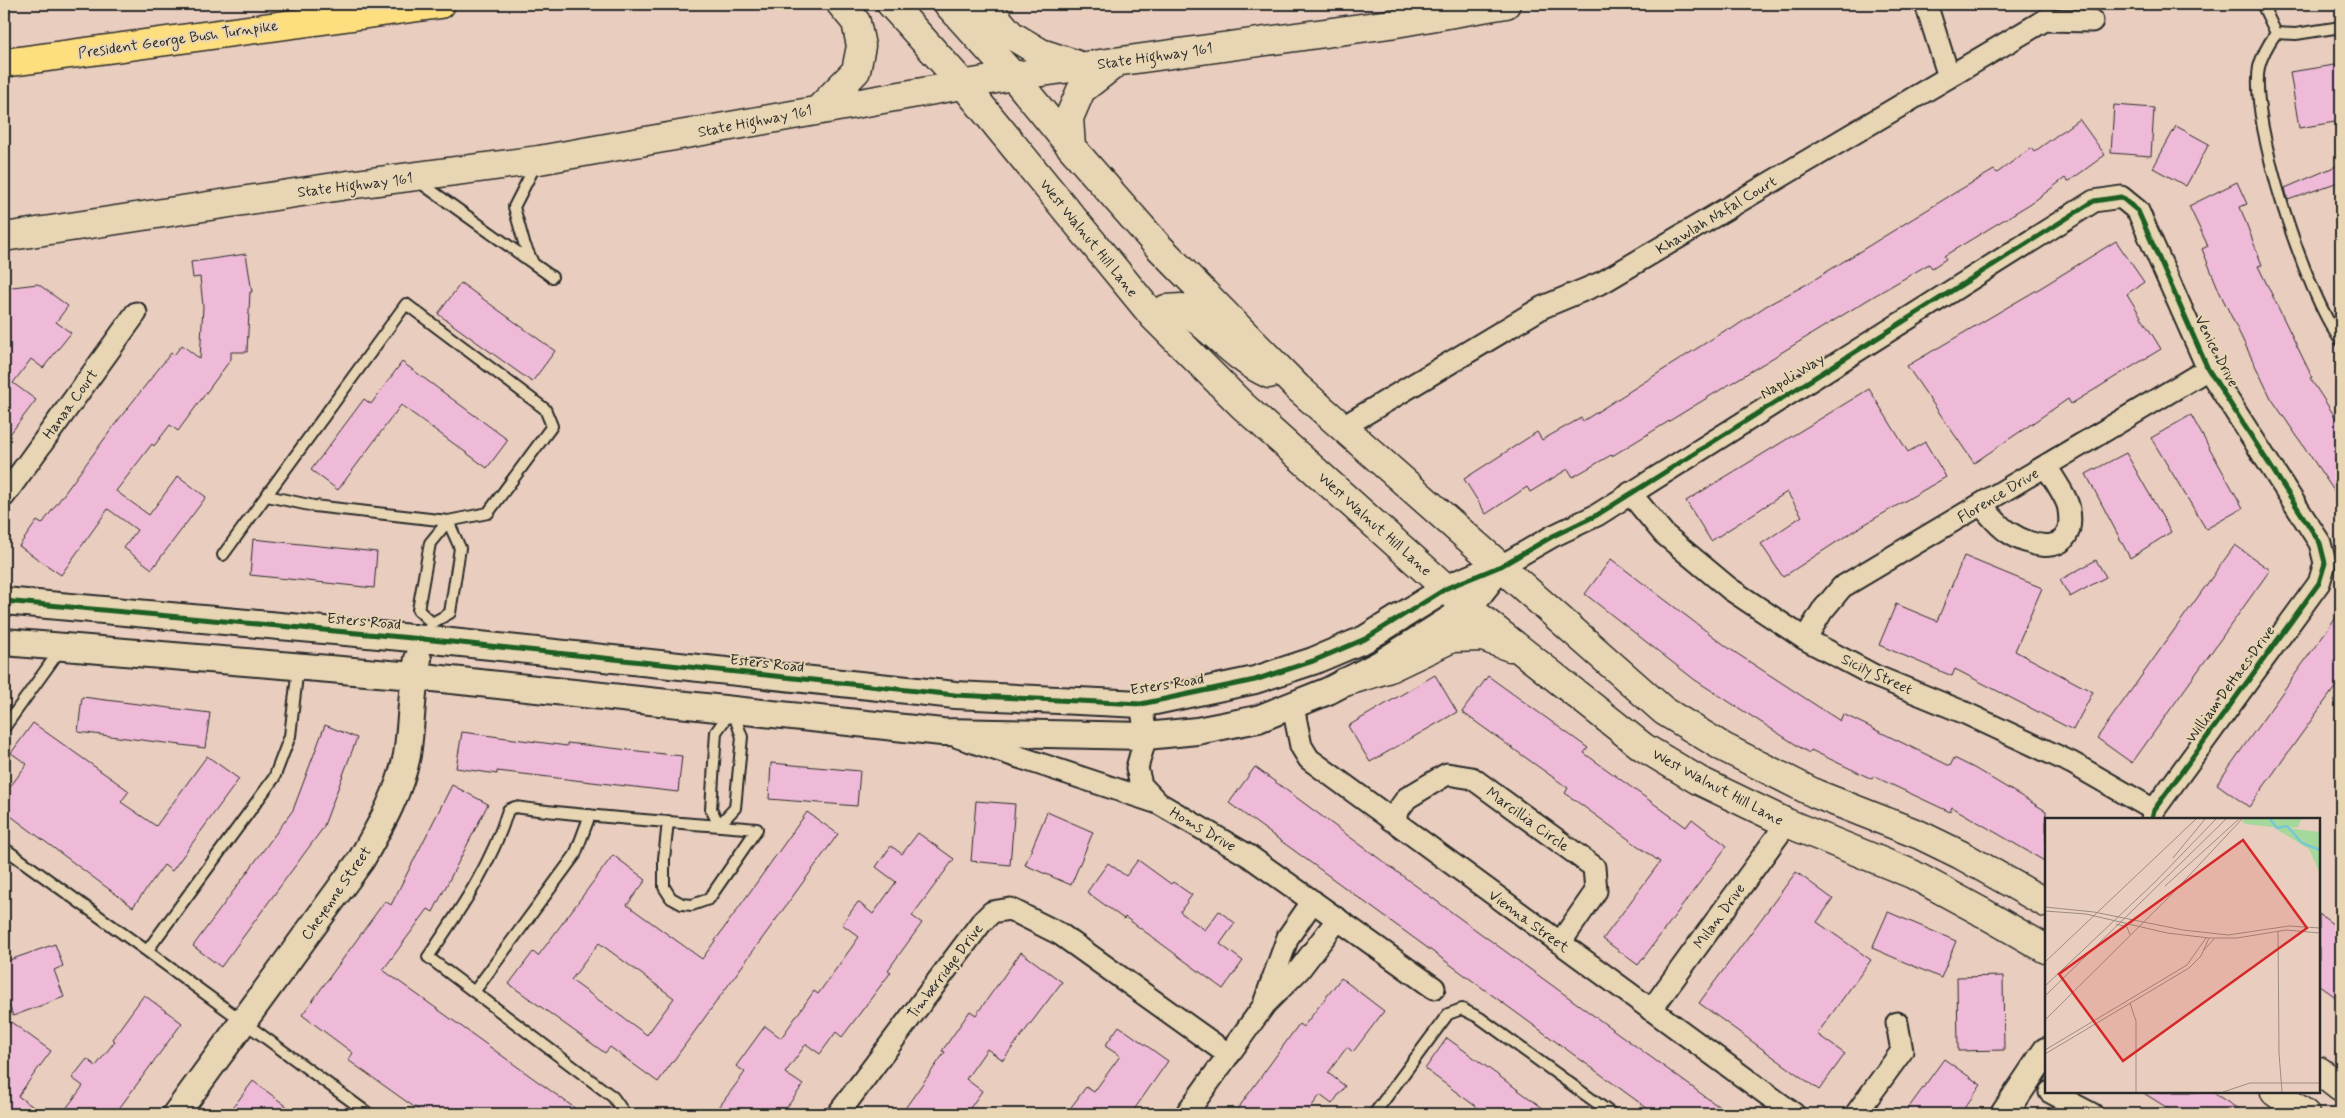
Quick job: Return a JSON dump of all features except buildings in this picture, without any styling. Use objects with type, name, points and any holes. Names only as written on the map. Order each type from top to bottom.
[{"type":"highway","name":"President George Bush Turnpike","points":[[4,63],[441,4]]},
{"type":"main road","points":[[948,4],[1013,76],[1071,147],[1158,246],[1297,387],[1613,667],[1673,716],[1723,747],[1816,794],[1920,835],[1961,855],[2045,902]]},
{"type":"main road","name":"State Highway 161","points":[[4,237],[348,185],[414,178],[539,160],[963,84],[1390,24],[1506,4]]},
{"type":"main road","points":[[985,5],[1011,35],[1041,53],[1082,66]]},
{"type":"main road","name":"West Walnut Hill Lane","points":[[896,9],[963,84],[1153,316],[1243,406],[1468,608],[1643,747],[1698,780],[1787,823],[1912,874],[2045,948]]},
{"type":"main road","points":[[819,109],[856,71],[861,46],[849,13]]},
{"type":"main road","points":[[1071,147],[1069,118],[1081,90],[1117,62]]},
{"type":"main road","points":[[1153,316],[1166,310],[1182,308],[1220,341],[1259,370],[1297,387]]},
{"type":"main road","points":[[1345,682],[1387,669],[1452,638],[1483,638],[1520,650]]},
{"type":"main road","points":[[2320,1072],[2341,1088]]},
{"type":"main road","points":[[2276,1093],[2305,1114]]},
{"type":"street","points":[[1926,4],[1949,77]]},
{"type":"street","name":"Khawlah Nafal Court","points":[[1343,427],[1543,307],[1603,282],[2045,20],[2092,21]]},
{"type":"street","name":"Venice Drive","points":[[2094,201],[2120,197],[2138,211],[2208,369],[2320,543],[2325,563]]},
{"type":"street","name":"Napoli Way","points":[[1501,566],[1553,536],[1597,515],[2094,201]]},
{"type":"street","name":"Hanaa Court","points":[[6,488],[136,313]]},
{"type":"street","name":"Florence Drive","points":[[1805,639],[1822,611],[1842,588],[2208,369]]},
{"type":"street","points":[[1981,505],[2007,532],[2048,547],[2061,542],[2070,529],[2070,508],[2046,466]]},
{"type":"street","name":"Sicily Street","points":[[1630,493],[1664,534],[1730,589],[1805,639],[1875,676],[1963,712],[2072,763],[2153,815]]},
{"type":"street","name":"William DeHaes Drive","points":[[2153,815],[2319,583],[2325,563]]},
{"type":"street","points":[[4,642],[414,676],[942,732],[1146,736],[1197,731],[1258,719],[1293,707],[1380,664],[1468,608],[1501,566]]},
{"type":"street","name":"Esters Road","points":[[4,601],[428,631],[736,673],[955,695],[1141,704],[1255,680],[1313,661],[1365,639],[1447,588],[1501,566]]},
{"type":"street","name":"Cheyenne Street","points":[[176,1114],[361,860],[380,826],[394,793],[406,756],[414,676],[428,631]]},
{"type":"street","points":[[733,710],[736,673]]},
{"type":"street","points":[[1141,704],[1146,736],[1137,768],[1141,785],[1158,803]]},
{"type":"street","name":"Vienna Street","points":[[1293,707],[1301,746],[1309,759],[1794,1114]]},
{"type":"street","name":"Homs Drive","points":[[942,732],[1158,803],[1249,856],[1434,988]]},
{"type":"street","name":"Marcillia Circle","points":[[1391,820],[1406,798],[1447,774],[1472,778],[1594,866],[1596,891],[1560,943]]},
{"type":"street","name":"Milan Drive","points":[[1651,1010],[1787,823]]},
{"type":"street","points":[[1264,1004],[1288,936],[1313,901]]},
{"type":"street","name":"Timberridge Drive","points":[[838,1114],[956,953],[992,912],[1001,910],[1010,909],[1060,934],[1229,1055]]},
{"type":"street","points":[[1186,1114],[1264,1004],[1299,970],[1338,919]]},
{"type":"street","points":[[1856,1114],[1902,1051],[1898,1023]]},
{"type":"street","points":[[2004,1114],[2036,1085],[2045,1054]]},
{"type":"street","points":[[2052,1093],[2092,1114]]},
{"type":"lane","points":[[2262,4],[2276,33]]},
{"type":"lane","points":[[2276,33],[2296,34],[2341,27]]},
{"type":"lane","points":[[2276,33],[2267,46],[2259,68],[2260,99],[2270,160],[2290,228],[2316,296],[2341,341]]},
{"type":"lane","points":[[533,264],[524,243],[514,207],[539,160]]},
{"type":"lane","points":[[414,178],[552,277]]},
{"type":"lane","points":[[223,555],[406,304],[545,409],[552,426],[488,513],[448,522],[314,506],[267,496]]},
{"type":"lane","points":[[448,522],[460,548],[450,613],[428,631],[418,610],[430,543],[448,522]]},
{"type":"lane","points":[[4,728],[62,647]]},
{"type":"lane","points":[[147,951],[274,778],[290,736],[298,667]]},
{"type":"lane","points":[[719,826],[711,809],[716,732],[733,710]]},
{"type":"lane","points":[[719,826],[735,808],[742,736],[733,710]]},
{"type":"lane","points":[[625,1114],[613,1097],[428,957],[470,896],[500,836],[508,810],[515,807],[590,816],[668,821],[757,829],[709,899],[692,905],[682,904],[671,898],[664,887],[664,859],[668,821]]},
{"type":"lane","points":[[474,992],[575,855],[590,816]]},
{"type":"lane","points":[[4,848],[244,1021],[369,1114]]},
{"type":"lane","points":[[1374,1114],[1448,1014],[1462,1009],[1480,1018],[1612,1114]]},
{"type":"cycle path","points":[[4,601],[423,639],[955,695],[1141,704],[1255,680],[1313,661],[1365,639],[1447,588],[1501,566],[1553,536],[1597,515],[2094,201],[2121,197],[2138,211],[2208,369],[2320,543],[2325,563],[2319,583],[2154,810],[2152,818]]}]
